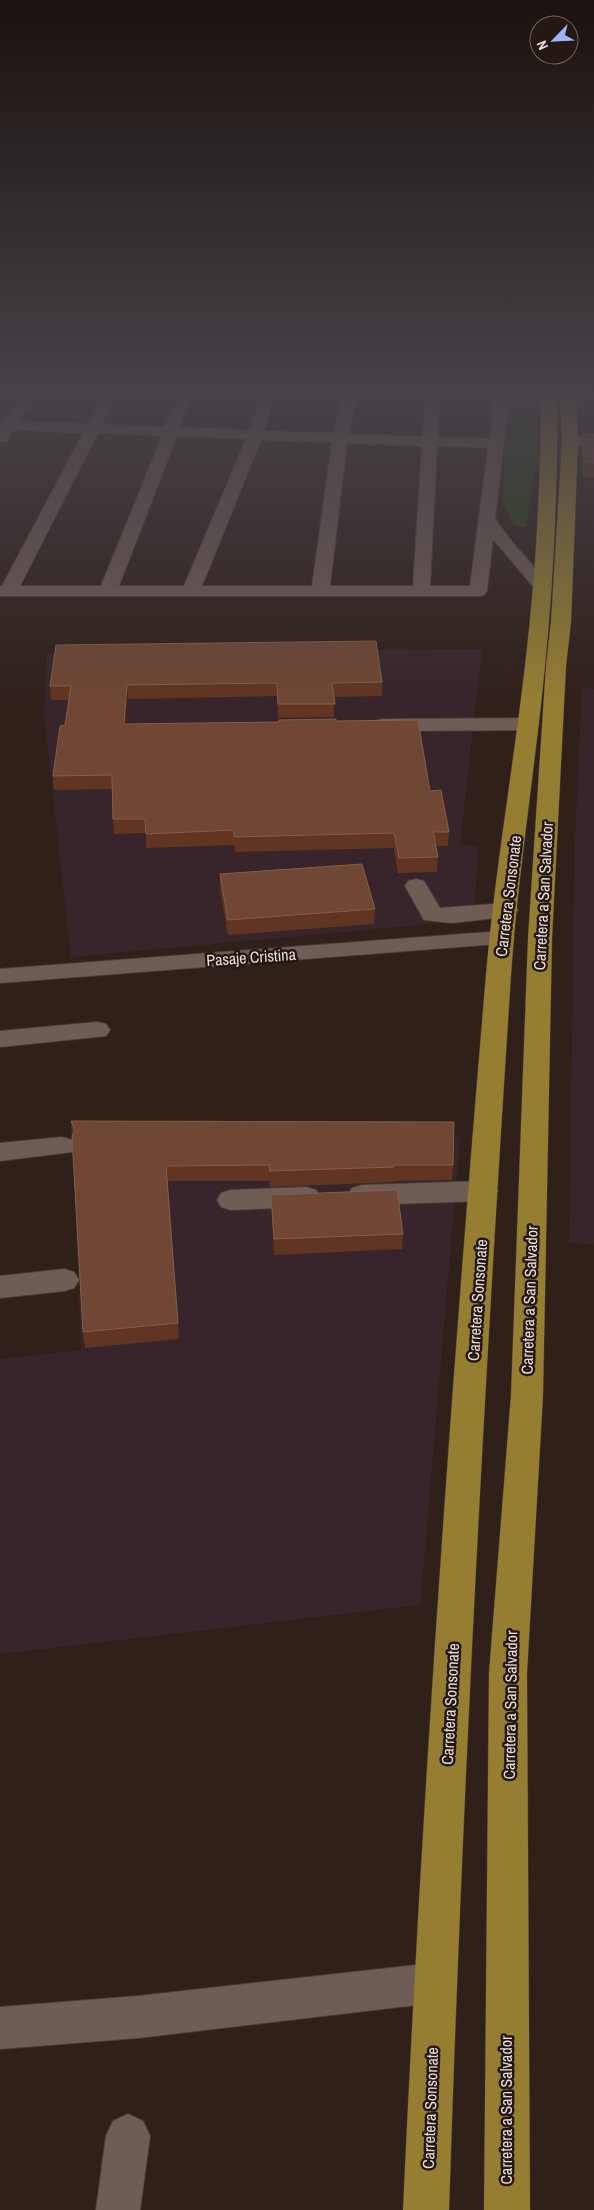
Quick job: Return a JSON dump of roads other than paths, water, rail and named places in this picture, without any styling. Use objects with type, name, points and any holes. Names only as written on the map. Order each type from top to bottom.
[{"type":"highway","name":"Carretera Sonsonate","points":[[426,2210],[434,1983],[452,1664],[484,1191],[504,924],[529,724],[543,587],[548,494]]},
{"type":"highway","name":"Carretera a San Salvador","points":[[507,2210],[508,1673],[527,1395],[540,938],[556,666],[576,494]]},
{"type":"street","points":[[57,494],[4,591],[478,591],[489,494]]},
{"type":"street","points":[[108,591],[146,494]]},
{"type":"street","points":[[191,591],[231,494]]},
{"type":"street","points":[[320,591],[332,494]]},
{"type":"street","points":[[421,591],[427,494]]},
{"type":"street","points":[[486,518],[507,547],[543,587]]},
{"type":"street","points":[[368,725],[529,724]]},
{"type":"street","points":[[416,886],[432,916],[504,924]]},
{"type":"street","name":"Pasaje Cristina","points":[[0,976],[504,924]]},
{"type":"street","points":[[0,1039],[97,1030]]},
{"type":"street","points":[[0,1152],[62,1146]]},
{"type":"street","points":[[231,1200],[484,1191]]},
{"type":"street","points":[[0,1287],[64,1280]]},
{"type":"street","points":[[0,2028],[138,2017],[434,1983]]},
{"type":"street","points":[[118,2210],[128,2136]]}]
